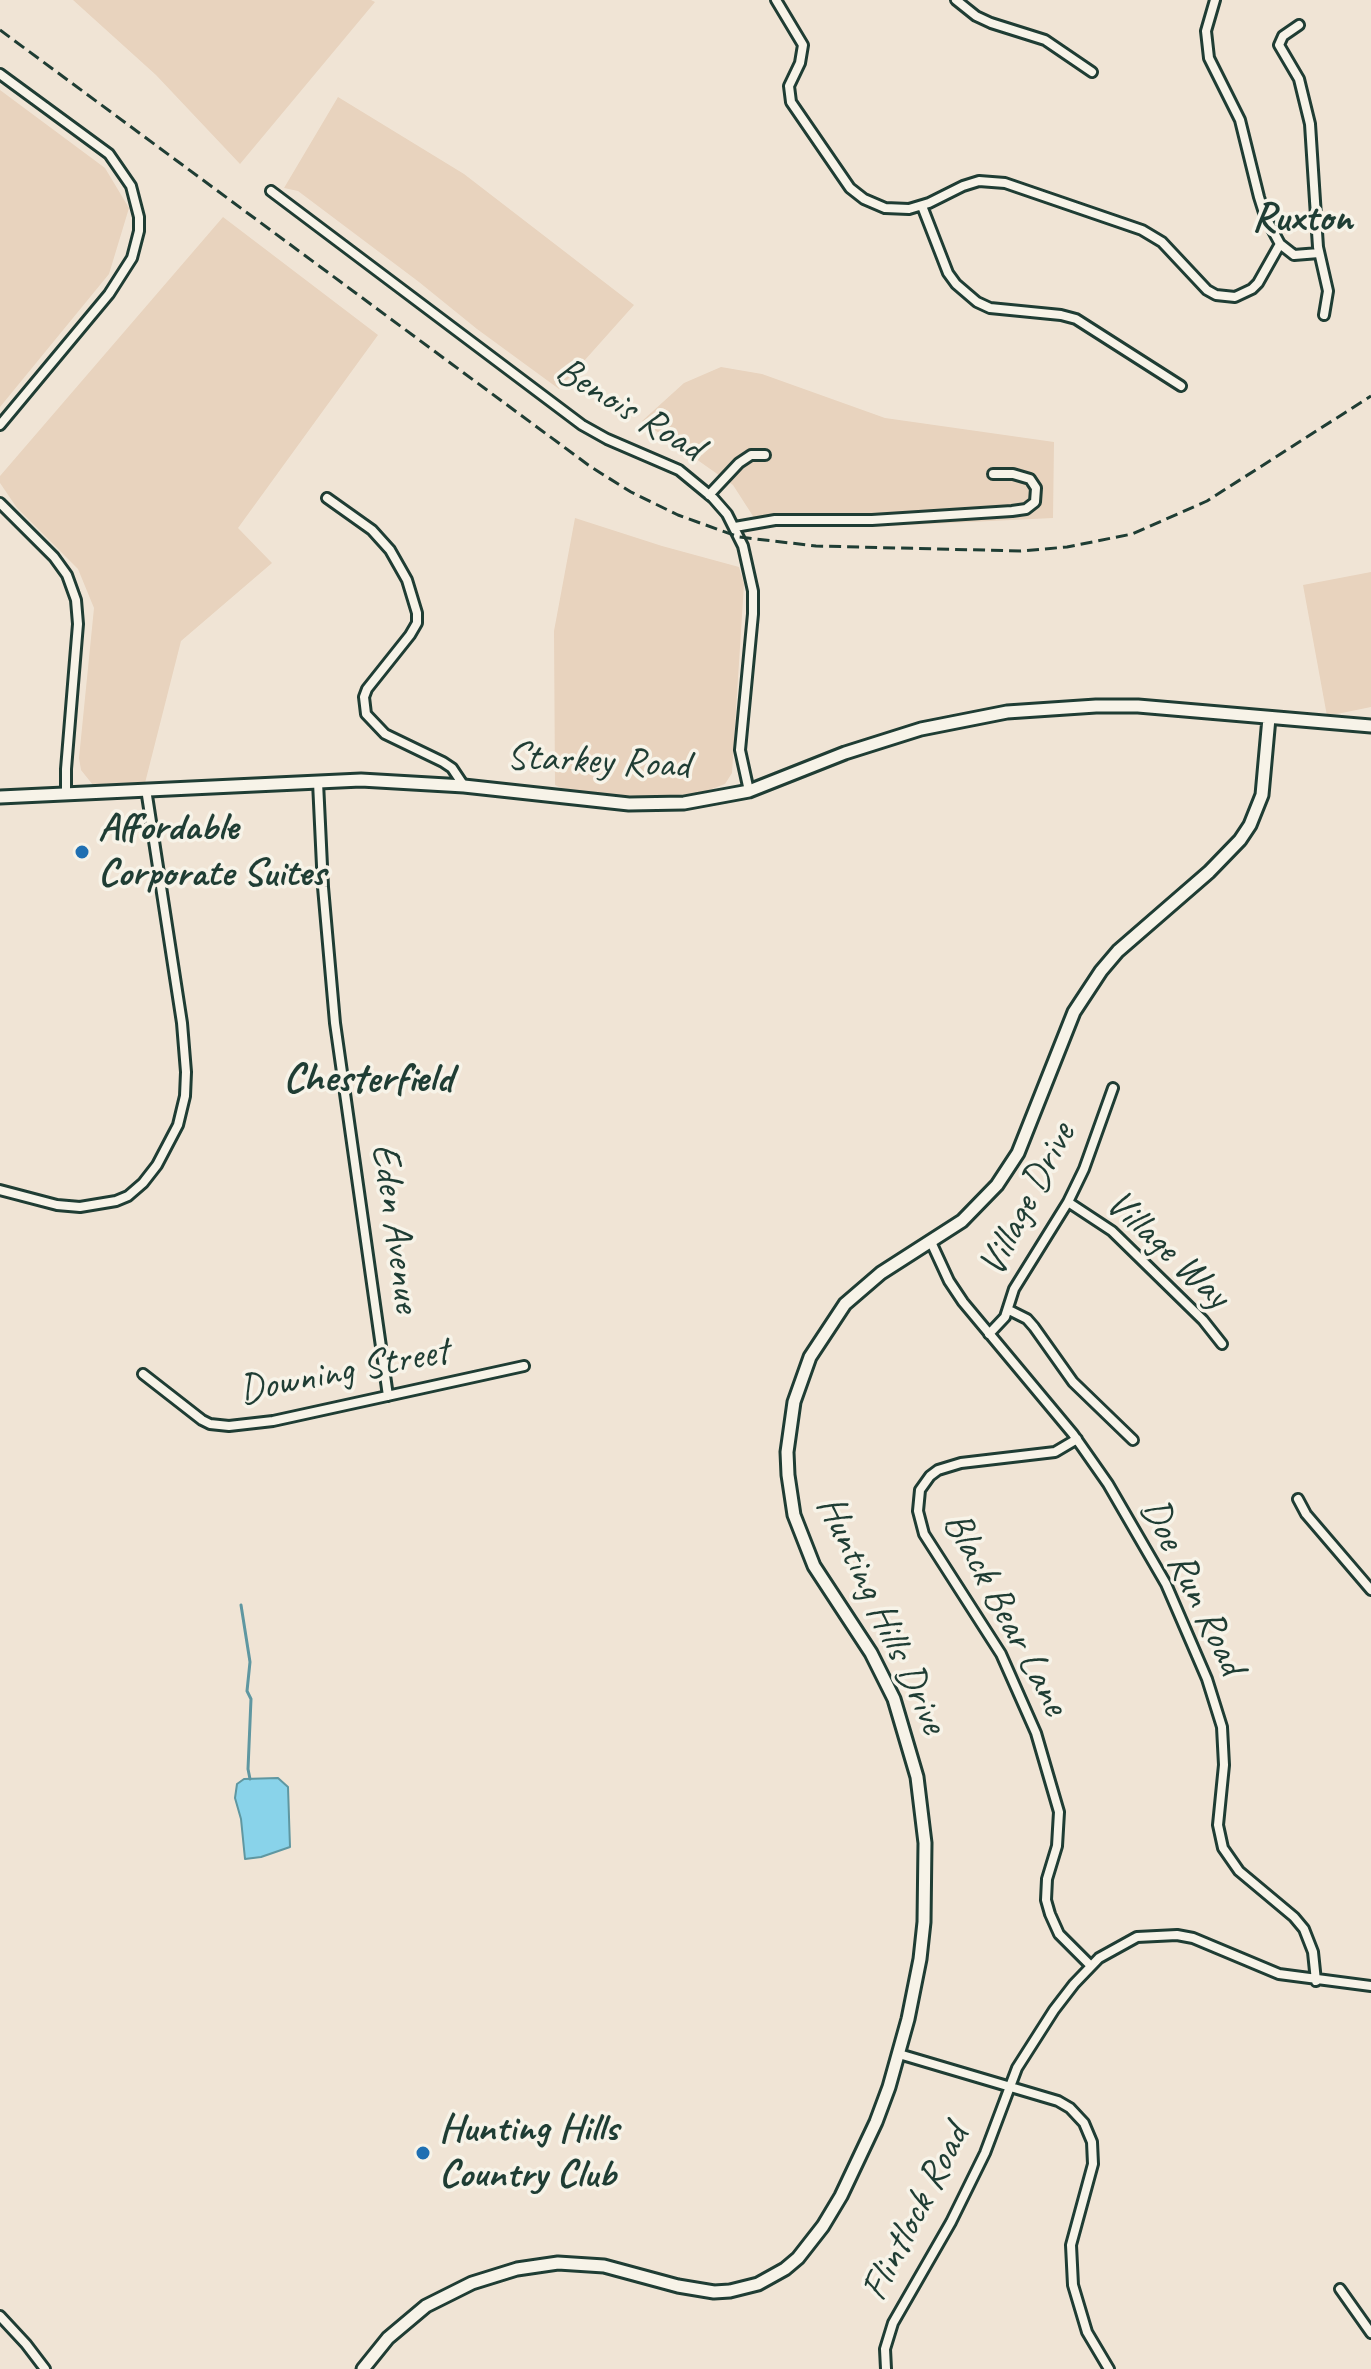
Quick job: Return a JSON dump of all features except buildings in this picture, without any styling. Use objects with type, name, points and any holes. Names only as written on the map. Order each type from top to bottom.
[{"type":"street","points":[[776,0],[803,45],[800,63],[789,86],[791,102],[850,188],[864,199],[885,208],[909,209],[979,181],[1005,183],[1154,236],[1207,290],[1224,297],[1235,297],[1252,289],[1280,244]]},
{"type":"street","points":[[956,0],[991,23],[1031,33],[1045,40],[1092,72]]},
{"type":"street","points":[[1215,0],[1206,31],[1209,58],[1240,120],[1265,216],[1280,244],[1294,255],[1319,253]]},
{"type":"street","points":[[1299,25],[1283,36],[1279,45],[1299,79],[1310,124],[1319,253],[1328,291],[1324,315]]},
{"type":"street","points":[[0,74],[109,154],[131,186],[139,217],[137,245],[127,268],[0,425]]},
{"type":"street","name":"Benois Road","points":[[271,191],[582,425],[679,470],[727,514],[748,564],[753,591],[740,750],[749,791]]},
{"type":"street","points":[[922,206],[948,273],[977,302],[990,308],[1076,319],[1181,386]]},
{"type":"street","points":[[709,495],[739,463],[751,455],[765,455]]},
{"type":"street","points":[[735,527],[775,520],[859,520],[1012,511],[1026,509],[1035,502],[1036,488],[1030,479],[1013,474],[993,474]]},
{"type":"street","points":[[327,498],[372,530],[390,550],[407,580],[417,613],[415,628],[367,689],[364,697],[366,714],[385,734],[452,768],[464,786]]},
{"type":"street","points":[[0,503],[54,557],[67,575],[76,600],[78,624],[66,794]]},
{"type":"street","name":"Starkey Road","points":[[0,797],[377,781],[464,786],[629,804],[684,803],[749,791],[883,740],[960,720],[1007,712],[1059,707],[1138,706],[1371,726]]},
{"type":"street","name":"Hunting Hills Drive","points":[[363,2369],[388,2338],[426,2306],[472,2283],[517,2269],[558,2263],[604,2266],[678,2286],[714,2292],[746,2288],[770,2278],[798,2258],[841,2196],[876,2122],[899,2054],[913,1997],[924,1922],[925,1843],[917,1777],[902,1720],[884,1678],[814,1566],[802,1541],[790,1493],[787,1452],[794,1402],[810,1357],[834,1318],[864,1286],[931,1242],[979,1205],[1012,1164],[1063,1035],[1085,993],[1101,971],[1118,951],[1209,872],[1240,840],[1262,795],[1269,718]]},
{"type":"street","name":"Eden Avenue","points":[[318,782],[323,887],[335,1023],[388,1396]]},
{"type":"street","points":[[0,1190],[57,1205],[89,1206],[116,1201],[128,1196],[143,1183],[157,1165],[178,1125],[185,1096],[186,1072],[182,1023],[146,789]]},
{"type":"street","name":"Village Drive","points":[[989,1334],[1009,1310],[1009,1299],[1014,1289],[1068,1202],[1093,1147],[1113,1088]]},
{"type":"street","name":"Village Way","points":[[1068,1202],[1112,1231],[1203,1320],[1222,1344]]},
{"type":"street","name":"Doe Run Road","points":[[931,1242],[949,1281],[1077,1439],[1146,1548],[1184,1624],[1207,1679],[1222,1727],[1224,1746],[1218,1825],[1223,1848],[1239,1871],[1304,1929],[1313,1952],[1316,1981]]},
{"type":"street","points":[[1009,1310],[1027,1319],[1073,1382],[1133,1440]]},
{"type":"street","name":"Downing Street","points":[[143,1374],[202,1420],[222,1426],[273,1421],[524,1366]]},
{"type":"street","name":"Black Bear Lane","points":[[1077,1439],[1055,1452],[961,1463],[938,1470],[920,1490],[918,1511],[924,1534],[1001,1654],[1036,1733],[1059,1812],[1057,1846],[1046,1890],[1050,1914],[1066,1942],[1091,1966]]},
{"type":"street","points":[[1298,1499],[1306,1514],[1371,1590]]},
{"type":"street","points":[[1008,2086],[1047,2021],[1091,1966],[1110,1950],[1137,1937],[1177,1935],[1193,1938],[1258,1967],[1316,1981],[1371,1986]]},
{"type":"street","name":"Flintlock Road","points":[[899,2054],[1063,2103],[1077,2114],[1090,2133],[1093,2164],[1075,2225],[1071,2262],[1078,2309],[1087,2332],[1109,2369]]},
{"type":"street","name":"Flintlock Road","points":[[886,2369],[885,2349],[893,2323],[940,2245],[985,2153],[1008,2086]]},
{"type":"street","points":[[1340,2289],[1371,2333]]},
{"type":"street","points":[[0,2316],[45,2369]]},
{"type":"shaded area","points":[[73,0],[375,2],[240,164],[156,75]]},
{"type":"shaded area","points":[[0,90],[105,168],[129,208],[109,274],[0,407]]},
{"type":"shaded area","points":[[338,97],[464,174],[634,305],[559,389],[298,191],[284,188]]},
{"type":"shaded area","points":[[223,217],[378,335],[238,528],[272,563],[181,641],[145,783],[93,785],[81,770],[79,758],[94,608],[78,569],[17,508],[0,483],[0,476]]},
{"type":"shaded area","points":[[721,367],[762,374],[885,418],[1054,442],[1053,518],[867,527],[760,527],[733,485],[642,421],[684,383]]},
{"type":"shaded area","points":[[575,518],[739,567],[744,584],[732,773],[725,784],[701,793],[654,797],[569,792],[555,785],[554,631]]},
{"type":"shaded area","points":[[1371,572],[1371,707],[1327,716],[1303,585]]},
{"type":"water","points":[[278,1778],[288,1787],[290,1847],[245,1859],[241,1819],[235,1798],[237,1784],[244,1779]]},
{"type":"waterway","points":[[241,1605],[250,1662],[247,1691],[251,1699],[250,1779]]},
{"type":"railway","points":[[0,30],[591,467],[631,492],[678,515],[739,537],[816,546],[1021,551],[1067,547],[1132,534],[1207,501],[1371,396]]},
{"type":"place","name":"Affordable Corporate Suites","points":[[82,852]]},
{"type":"place","name":"Hunting Hills Country Club","points":[[423,2153]]},
{"type":"district","name":"Ruxton","points":[[1302,219]]},
{"type":"district","name":"Chesterfield","points":[[368,1080]]}]
